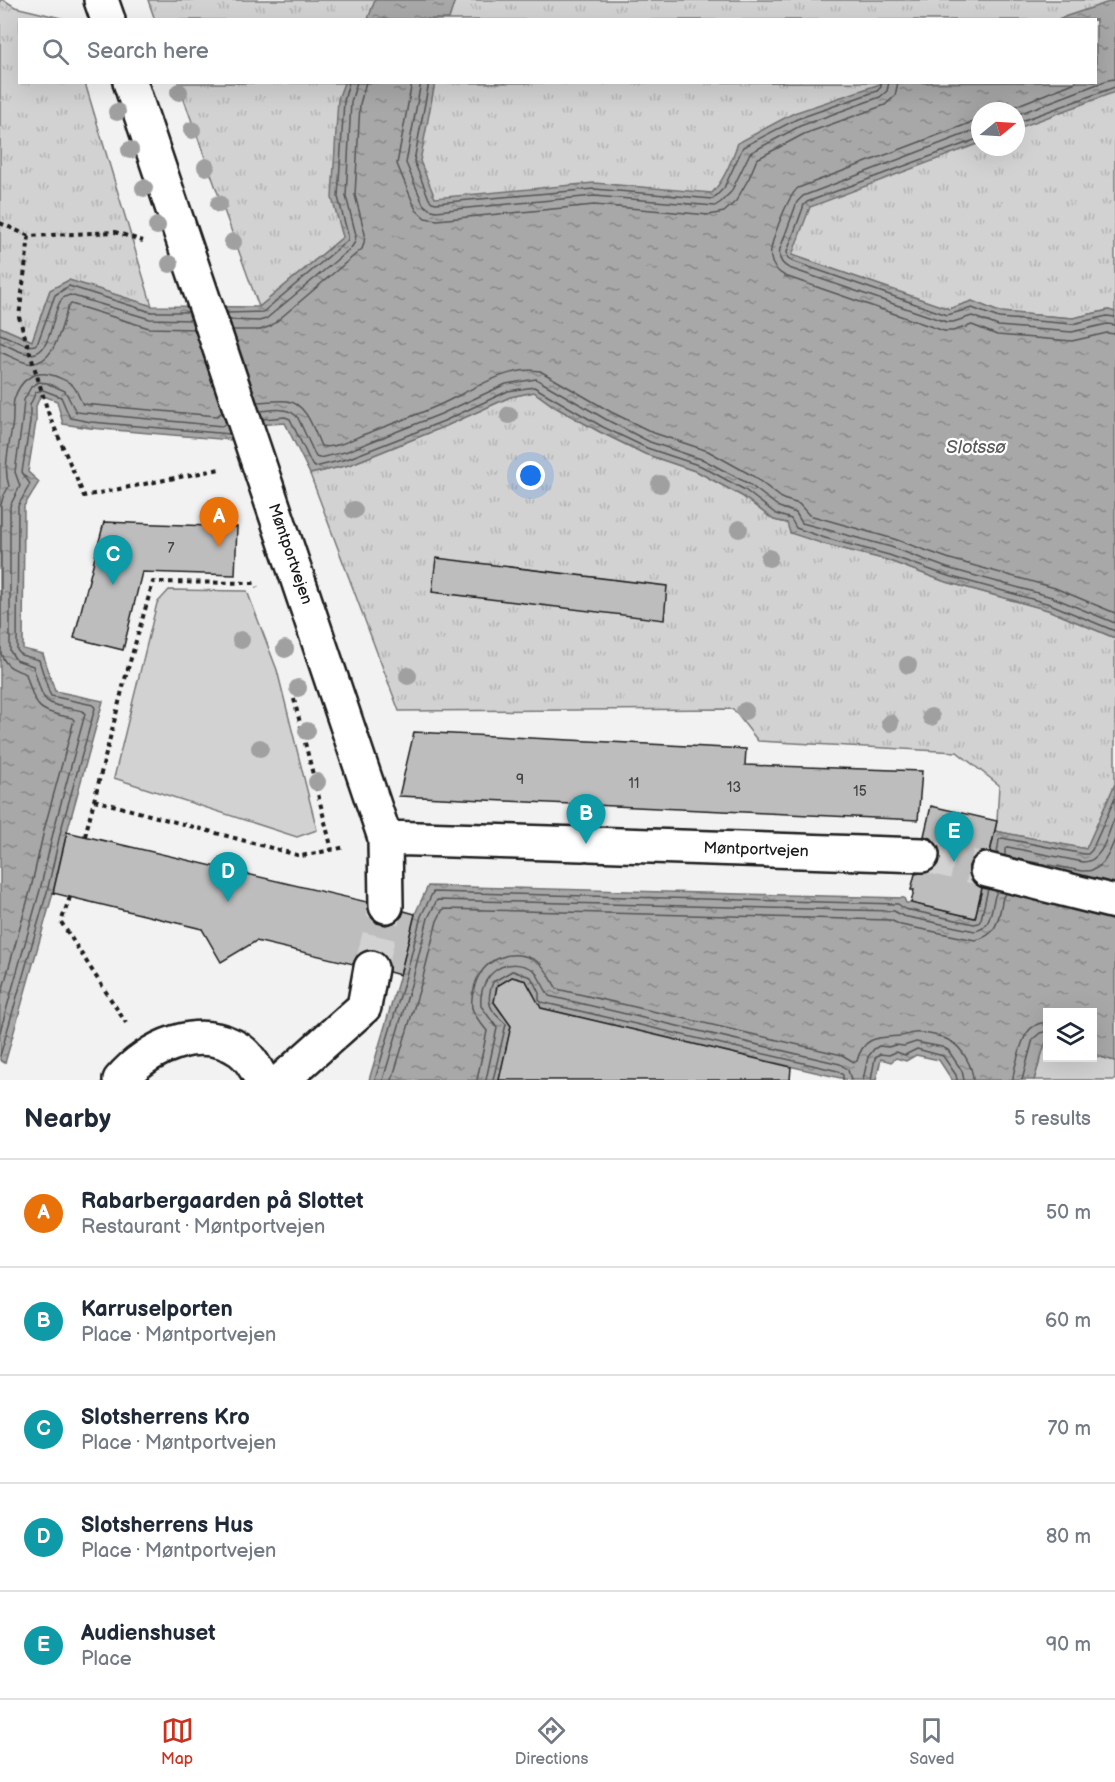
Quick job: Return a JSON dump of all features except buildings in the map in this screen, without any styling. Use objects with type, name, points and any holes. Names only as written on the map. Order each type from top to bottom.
[{"type":"street","points":[[101,0],[107,18]]},
{"type":"street","name":"Møntportvejen","points":[[131,84],[385,838],[922,855]]},
{"type":"street","points":[[385,838],[386,906]]},
{"type":"street","points":[[987,870],[1115,902]]},
{"type":"street","points":[[282,1080],[364,1007],[371,968]]},
{"type":"street","points":[[120,1080],[147,1054],[177,1042],[201,1037],[220,1041],[241,1051],[256,1068],[262,1080]]},
{"type":"path","points":[[0,223],[29,236],[115,232],[189,257]]},
{"type":"path","points":[[29,236],[19,317],[49,415],[84,496],[259,461]]},
{"type":"path","points":[[85,836],[153,582],[255,583],[259,593]]},
{"type":"path","points":[[291,689],[332,850]]},
{"type":"path","points":[[94,800],[301,856],[385,838]]},
{"type":"path","points":[[70,897],[61,922],[147,1054]]},
{"type":"green space","points":[[0,0],[4,0],[15,7],[61,18],[18,18],[18,84],[85,84],[152,306],[69,280],[50,290],[32,341],[0,327]]},
{"type":"green space","points":[[148,0],[1115,0],[1115,312],[1108,310],[1073,318],[999,312],[972,301],[949,309],[792,255],[343,237],[259,307],[178,84],[1097,84],[1097,18],[154,18]]},
{"type":"green space","points":[[534,392],[555,407],[645,454],[698,472],[742,496],[774,520],[788,523],[824,544],[887,560],[943,581],[1048,610],[1115,638],[1115,784],[1086,849],[995,831],[999,785],[957,752],[758,741],[733,709],[399,711],[310,474],[349,465],[446,426],[510,397]]},
{"type":"green space","points":[[169,590],[247,591],[277,670],[317,830],[297,837],[114,778],[157,603]]},
{"type":"green space","points":[[1043,1050],[1043,1062],[1097,1062],[1097,1056],[1115,1061],[1115,1080],[1034,1080]]},
{"type":"water","points":[[375,0],[455,0],[449,18],[368,18]]},
{"type":"water","name":"Slotssø","points":[[1115,0],[1115,92],[1025,126],[1025,102],[971,102],[971,146],[810,207],[792,255],[949,309],[972,301],[999,312],[1073,318],[1109,310],[1115,312],[1115,638],[1048,610],[943,581],[887,560],[790,533],[787,523],[774,520],[742,496],[698,472],[645,454],[600,432],[555,407],[534,392],[510,397],[446,426],[349,465],[310,474],[285,423],[239,426],[243,441],[90,428],[63,424],[57,401],[41,395],[36,406],[36,422],[28,472],[39,482],[24,506],[23,649],[43,654],[55,691],[103,701],[67,832],[53,893],[5,1063],[0,1060],[0,327],[32,341],[50,290],[69,280],[152,306],[259,307],[343,237],[332,198],[338,99],[344,84],[435,84],[420,161],[435,198],[594,183],[712,193],[724,176],[738,143],[794,113],[880,84],[1097,84],[1097,18],[1061,18]]},
{"type":"water","points":[[1115,784],[1115,1061],[1097,1056],[1097,1008],[1043,1008],[1043,1051],[1034,1080],[952,1080],[939,1060],[916,1055],[906,1061],[896,1058],[891,1062],[881,1059],[876,1080],[849,1080],[532,1006],[534,995],[526,981],[512,977],[497,986],[494,1002],[502,1014],[513,1018],[499,1080],[369,1080],[400,975],[415,914],[428,886],[904,898],[906,903],[975,918],[995,831],[1086,849]]},
{"type":"tunnel","points":[[922,855],[987,870]]},
{"type":"tunnel","points":[[371,968],[386,906]]},
{"type":"place","name":"Rabarbergaarden på Slottet","points":[[219,547]]},
{"type":"place","name":"Slotsherrens Kro","points":[[113,585]]},
{"type":"place","name":"Karruselporten","points":[[586,844]]},
{"type":"place","name":"Audienshuset","points":[[954,862]]},
{"type":"place","name":"Slotsherrens Hus","points":[[228,902]]}]
